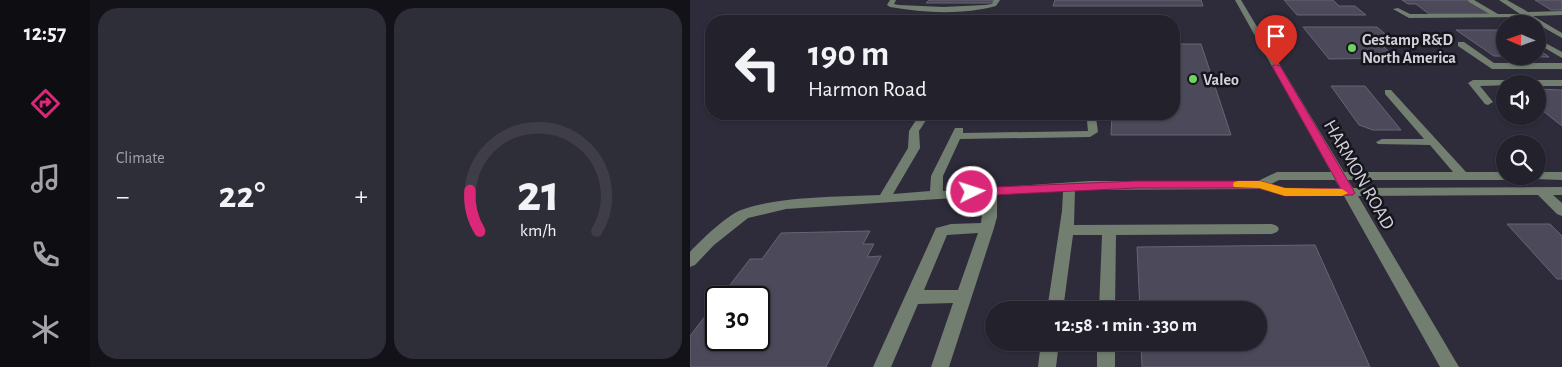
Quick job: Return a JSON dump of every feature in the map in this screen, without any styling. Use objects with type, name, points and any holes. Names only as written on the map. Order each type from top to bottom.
[{"type":"street","points":[[893,0],[890,5],[969,9],[987,8],[994,5],[997,0]]},
{"type":"street","name":"HARMON ROAD","points":[[1238,0],[1450,367]]},
{"type":"street","points":[[1502,0],[1526,15],[1562,13]]},
{"type":"street","points":[[1515,0],[1562,28]]},
{"type":"street","points":[[1471,1],[1496,15]]},
{"type":"street","points":[[1396,9],[1409,16],[1496,16]]},
{"type":"street","points":[[1546,27],[1562,36]]},
{"type":"street","points":[[1461,44],[1492,66],[1562,66]]},
{"type":"street","points":[[1546,46],[1562,56]]},
{"type":"street","points":[[1488,102],[1474,82],[1562,83]]},
{"type":"street","points":[[1388,92],[1463,176]]},
{"type":"street","points":[[884,198],[914,148],[914,131],[921,120]]},
{"type":"street","points":[[936,194],[936,176],[964,120]]},
{"type":"street","points":[[956,136],[1090,134],[1092,132],[1092,120]]},
{"type":"street","points":[[1382,142],[1433,142]]},
{"type":"street","points":[[1260,185],[1277,176],[1496,176]]},
{"type":"street","points":[[1546,176],[1562,176]]},
{"type":"street","points":[[690,261],[708,241],[744,214],[786,205],[1069,186],[1136,184],[1260,185],[1285,192],[1562,191]]},
{"type":"street","points":[[1507,185],[1512,192]]},
{"type":"street","points":[[1056,301],[1066,230],[1069,186]]},
{"type":"street","points":[[940,367],[990,218],[991,191]]},
{"type":"street","points":[[1541,191],[1562,211]]},
{"type":"street","points":[[882,367],[941,232],[951,229],[987,228]]},
{"type":"street","points":[[1066,230],[1272,229]]},
{"type":"street","points":[[1107,301],[1109,230]]},
{"type":"street","points":[[913,297],[964,296]]},
{"type":"street","points":[[1047,367],[1049,351]]},
{"type":"street","points":[[1106,351],[1106,367]]},
{"type":"building","points":[[929,0],[994,0],[992,3],[926,3]]},
{"type":"building","points":[[1055,0],[1201,0],[1203,6],[1053,6]]},
{"type":"building","points":[[1284,0],[1333,0],[1339,6],[1355,6],[1366,15],[1297,15]]},
{"type":"building","points":[[1402,0],[1467,0],[1490,14],[1429,14],[1416,4],[1408,4]]},
{"type":"building","points":[[1535,0],[1562,0],[1562,10],[1551,10]]},
{"type":"building","name":"Gestamp R&D North America","points":[[1303,27],[1377,27],[1390,38],[1374,38],[1396,58],[1329,59]]},
{"type":"building","points":[[1456,30],[1496,30],[1496,56]]},
{"type":"building","name":"Valeo","points":[[1180,44],[1201,44],[1231,135],[1111,135],[1112,120],[1180,120]]},
{"type":"building","points":[[1331,86],[1365,86],[1401,130],[1373,130],[1359,125]]},
{"type":"building","points":[[1546,89],[1562,90],[1562,126],[1546,113]]},
{"type":"building","points":[[1507,224],[1550,224],[1562,236],[1562,279],[1557,279]]},
{"type":"building","points":[[870,231],[863,244],[874,244],[867,257],[881,256],[826,367],[690,367],[690,336],[705,316],[705,351],[770,351],[770,286],[729,286],[750,259],[762,259],[781,233]]},
{"type":"building","points":[[1315,245],[1370,367],[1142,367],[1141,351],[1267,351],[1267,301],[1140,301],[1137,247]]},
{"type":"slow traffic","points":[[1238,185],[1260,185],[1285,192],[1342,193]]},
{"type":"place","name":"Gestamp R&D North America","points":[[1352,48]]},
{"type":"place","name":"Valeo","points":[[1193,79]]},
{"type":"route","points":[[972,192],[1136,184],[1260,185],[1285,192],[1349,193],[1276,66]]}]
